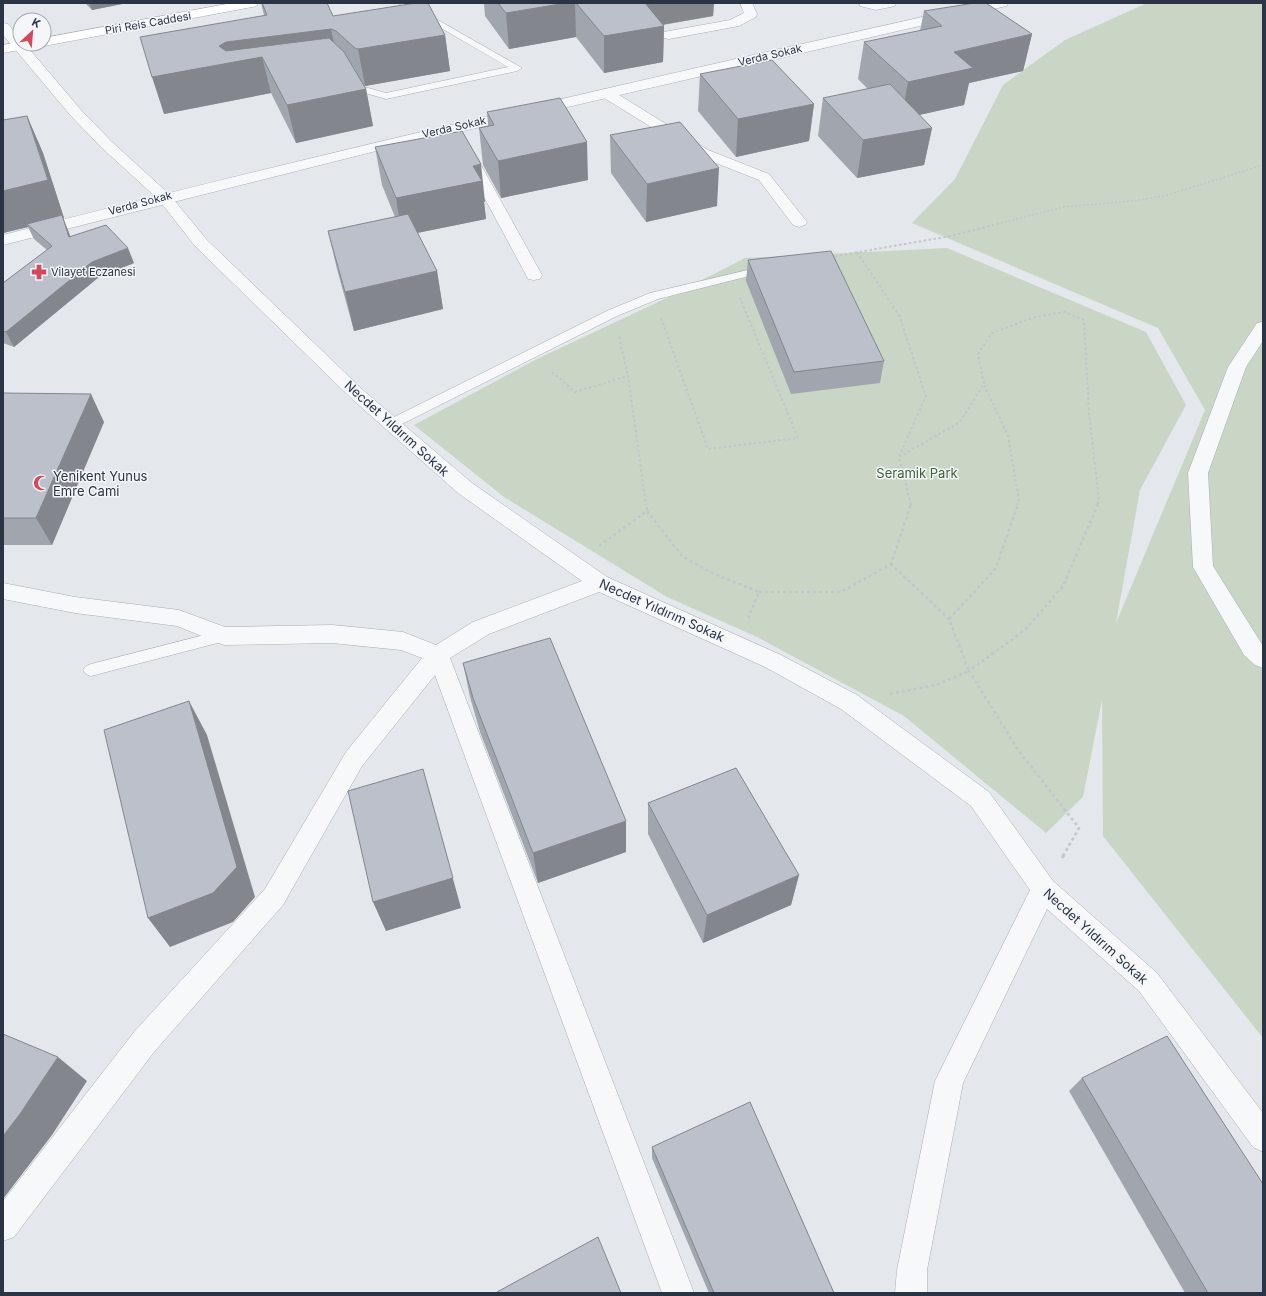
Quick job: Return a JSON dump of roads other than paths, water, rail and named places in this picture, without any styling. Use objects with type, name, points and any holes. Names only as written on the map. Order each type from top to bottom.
[{"type":"main road","name":"Piri Reis Caddesi","points":[[52,41],[252,3]]},
{"type":"street","points":[[669,35],[734,23],[751,14],[746,3]]},
{"type":"street","points":[[865,3],[876,6],[890,3]]},
{"type":"street","name":"Verda Sokak","points":[[3,240],[164,197],[452,127],[1002,3]]},
{"type":"street","name":"Necdet Yıldırım Sokak","points":[[3,28],[12,40]]},
{"type":"street","name":"Necdet Yıldırım Sokak","points":[[22,52],[76,113],[107,145],[164,197],[201,243],[358,395],[465,488],[600,583],[773,660],[849,702],[980,799],[1044,889],[1148,982],[1263,1137]]},
{"type":"street","points":[[606,93],[703,153],[764,177],[799,222]]},
{"type":"street","points":[[452,127],[534,275]]},
{"type":"street","points":[[1263,327],[1237,367],[1198,473],[1203,567],[1252,649],[1263,659]]},
{"type":"street","points":[[3,1226],[144,1042],[274,897],[354,759],[438,655],[481,628],[600,583]]},
{"type":"street","points":[[3,591],[75,605],[180,618],[224,636],[332,634],[403,641],[438,655],[678,1293]]},
{"type":"street","points":[[911,1293],[912,1270],[949,1081],[1044,889]]},
{"type":"lane","points":[[343,75],[358,88],[386,96],[517,68],[402,3]]},
{"type":"lane","points":[[391,424],[530,353],[613,313],[654,296],[773,267]]},
{"type":"lane","points":[[91,670],[224,636]]},
{"type":"place","name":"Vilayet Eczanesi","points":[[39,272]]},
{"type":"place","name":"Yenikent Yunus Emre Cami","points":[[41,483]]},
{"type":"park label","name":"Seramik Park","points":[[917,473]]}]
